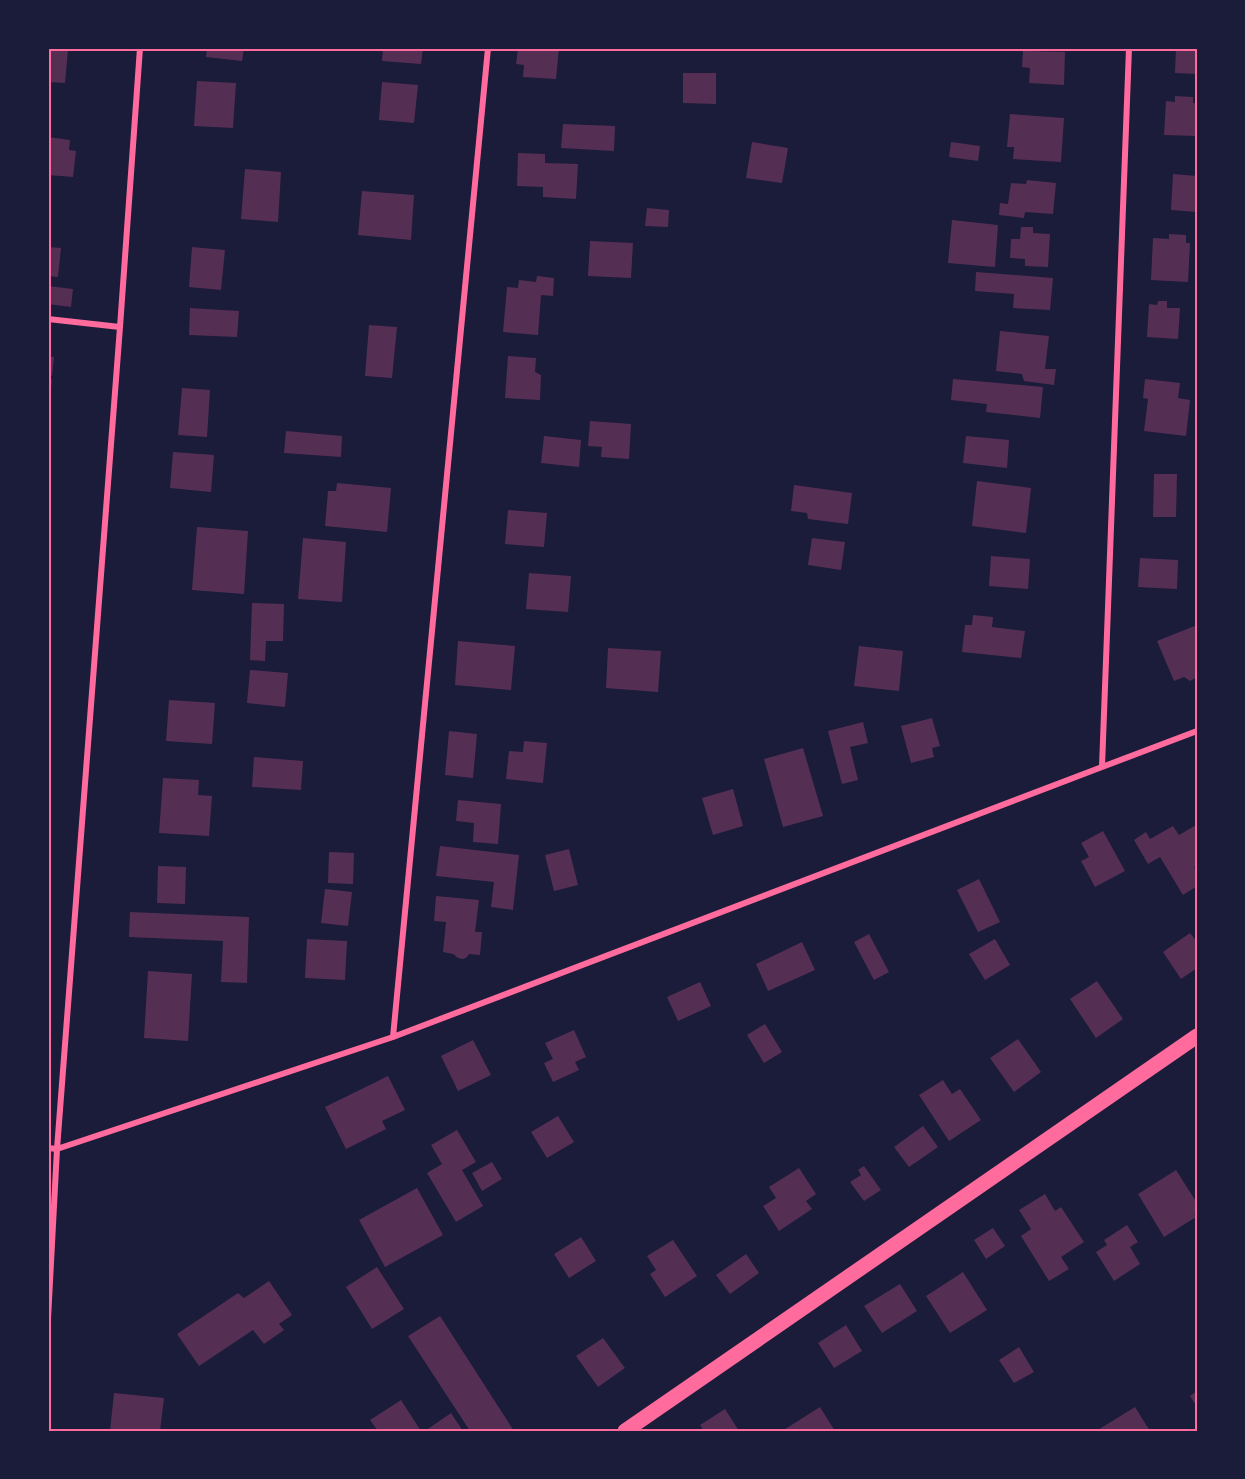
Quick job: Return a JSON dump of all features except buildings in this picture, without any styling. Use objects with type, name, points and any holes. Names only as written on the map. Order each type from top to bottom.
[{"type":"main road","points":[[625,1431],[1197,1036]]},
{"type":"street","points":[[48,1320],[57,1149],[140,48]]},
{"type":"street","points":[[393,1037],[488,48]]},
{"type":"street","points":[[1102,766],[1129,48]]},
{"type":"street","points":[[48,319],[120,327]]},
{"type":"street","points":[[48,1148],[57,1149],[393,1037],[1197,731]]}]
